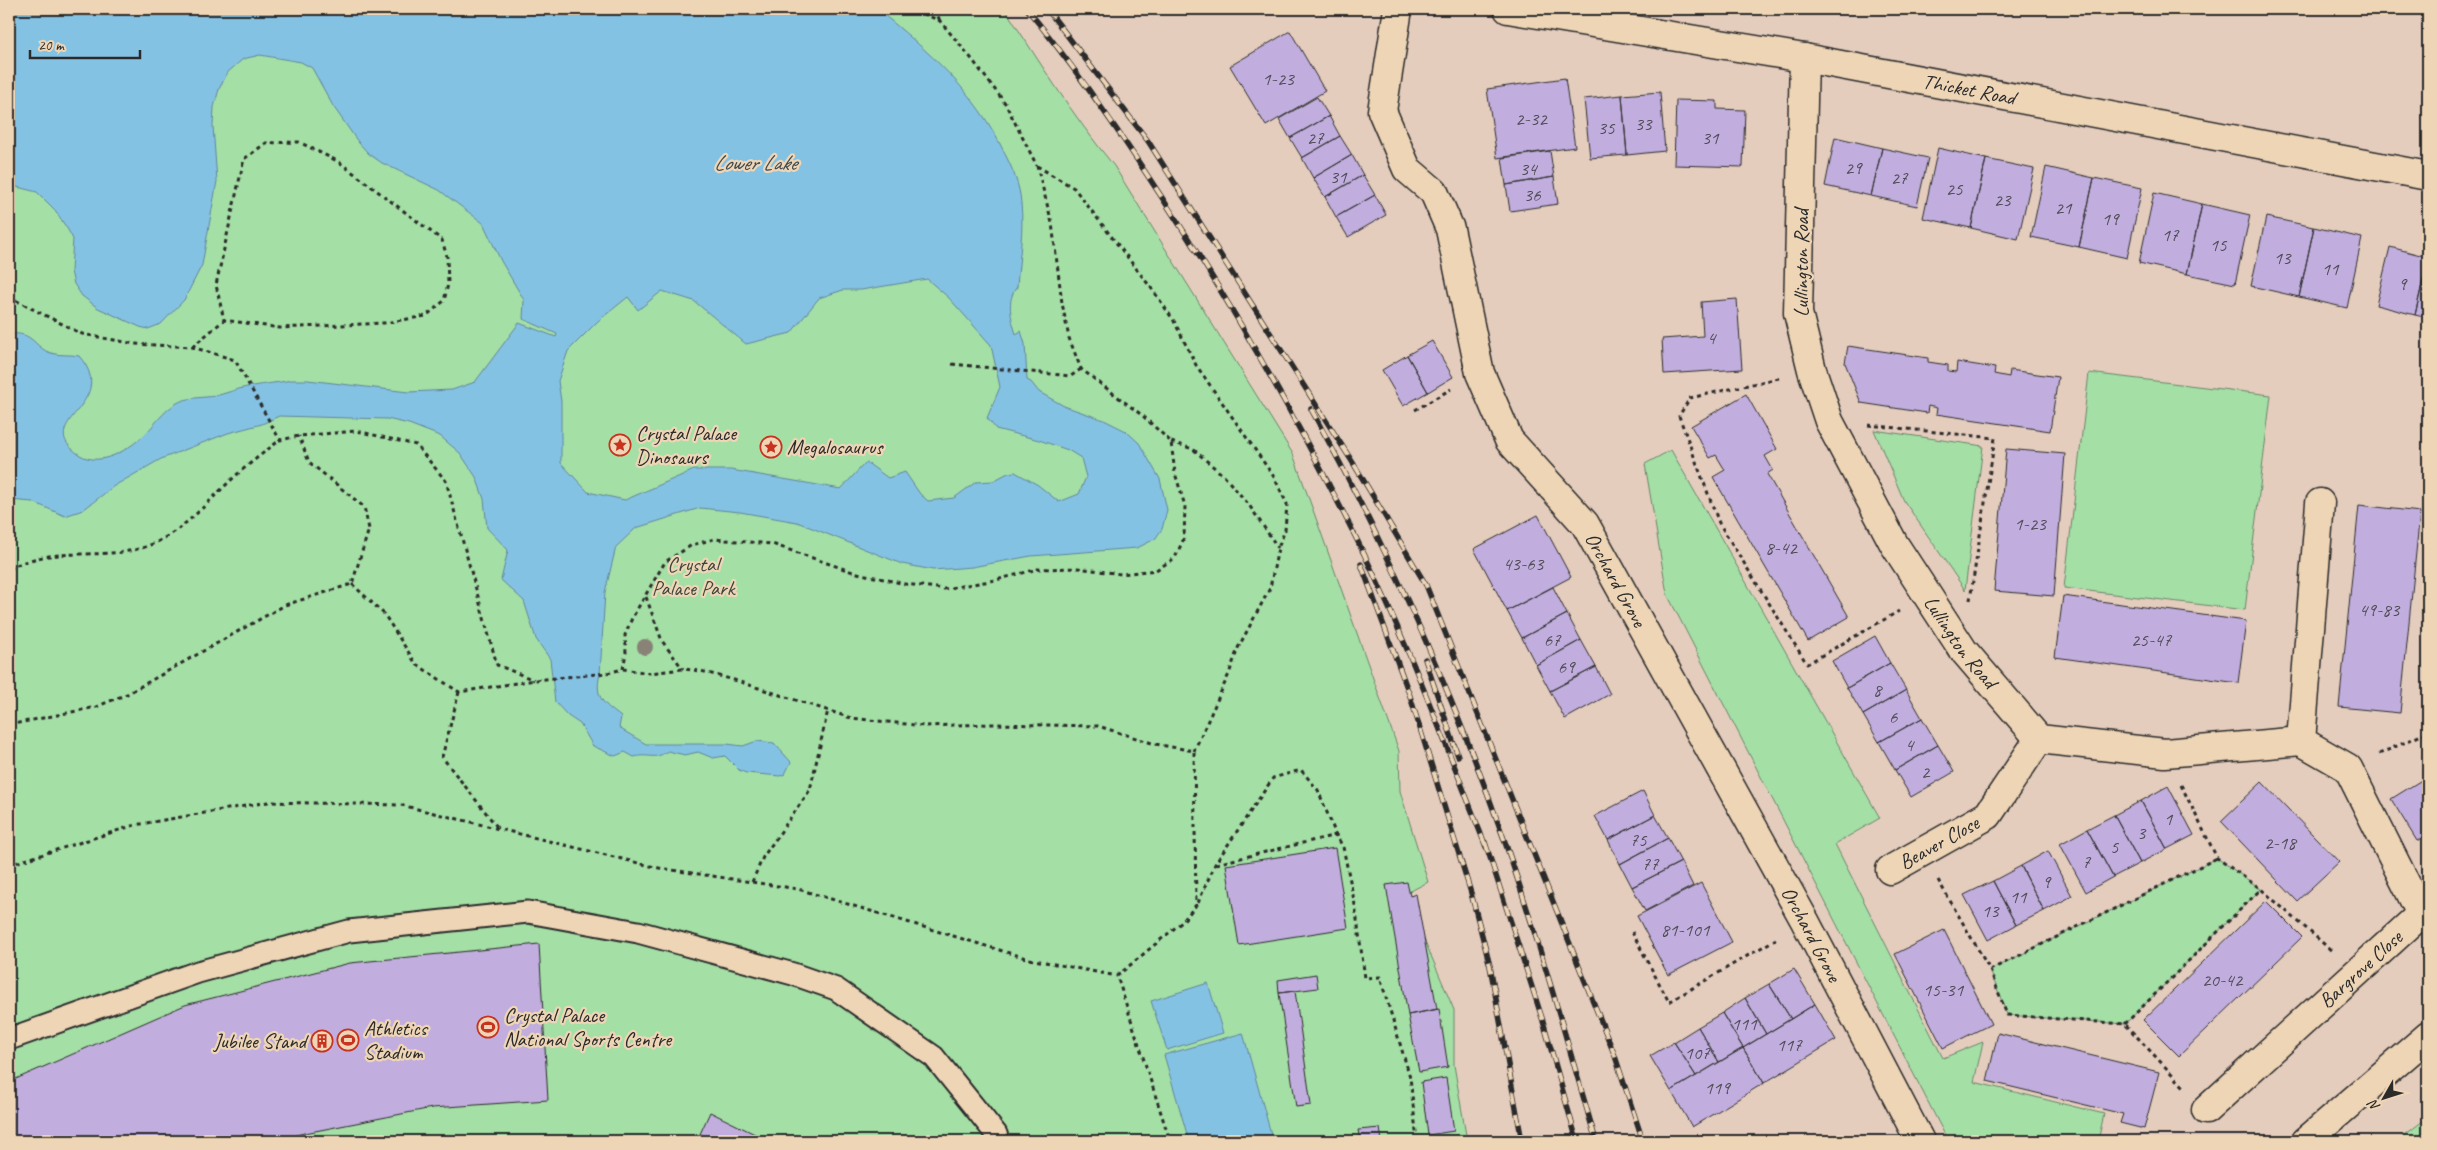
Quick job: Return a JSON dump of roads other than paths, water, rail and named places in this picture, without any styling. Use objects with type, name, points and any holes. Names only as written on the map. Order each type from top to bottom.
[{"type":"street","name":"Orchard Grove","points":[[1398,9],[1382,110],[1407,170],[1434,192],[1450,229],[1480,373],[1509,440],[1585,524],[1805,921],[1920,1141]]},
{"type":"street","name":"Thicket Road","points":[[1508,9],[1804,58],[2428,176]]},
{"type":"street","name":"Lullington Road","points":[[1804,58],[1798,313],[1812,370],[1829,421],[1894,544],[1963,650],[2039,739]]},
{"type":"street","points":[[2039,739],[2165,753],[2301,741],[2320,504]]},
{"type":"street","name":"Beaver Close","points":[[1890,870],[1988,815],[2039,739]]},
{"type":"street","name":"Bargrove Close","points":[[2206,1110],[2357,972],[2424,914],[2348,768],[2301,741]]},
{"type":"street","points":[[2306,1141],[2428,1036]]},
{"type":"lane","points":[[9,1039],[198,972],[349,931],[528,912],[638,932],[793,974],[836,989],[934,1057],[996,1134],[998,1141]]},
{"type":"water","name":"Lower Lake","points":[[9,9],[878,10],[932,57],[965,92],[993,130],[1013,170],[1020,196],[1022,224],[1017,287],[1010,309],[1016,334],[1021,331],[1025,344],[1027,380],[1039,392],[1064,406],[1104,420],[1126,431],[1139,443],[1160,479],[1167,510],[1162,529],[1155,539],[1137,548],[1031,556],[972,567],[933,570],[902,564],[797,522],[740,512],[700,508],[636,528],[616,547],[605,592],[598,689],[605,704],[621,717],[619,728],[646,744],[727,744],[743,746],[757,741],[774,743],[791,762],[785,774],[780,776],[746,773],[739,770],[725,756],[713,758],[698,752],[685,755],[668,751],[659,756],[634,757],[625,752],[615,756],[593,746],[580,724],[568,716],[555,702],[550,659],[536,639],[524,601],[501,580],[508,550],[487,528],[484,499],[476,477],[460,453],[440,436],[409,424],[387,419],[279,416],[262,424],[228,433],[161,459],[114,486],[83,510],[65,516],[33,502],[9,500],[9,399],[13,391],[9,386],[9,334],[29,337],[45,351],[51,353],[79,356],[89,373],[90,388],[85,400],[64,432],[67,443],[80,455],[88,458],[104,458],[121,452],[142,437],[167,411],[181,401],[214,396],[247,387],[292,380],[308,380],[408,392],[452,390],[475,382],[519,323],[556,337],[557,334],[523,319],[524,300],[501,261],[483,223],[439,190],[382,163],[369,154],[358,142],[333,106],[312,68],[301,62],[260,55],[243,59],[228,72],[219,89],[214,107],[213,126],[217,181],[202,265],[184,300],[161,324],[148,329],[140,327],[98,308],[82,296],[74,284],[71,271],[73,239],[55,210],[37,192],[9,185]],"holes":[[[927,279],[949,298],[991,345],[1000,387],[987,418],[996,429],[1039,440],[1068,450],[1081,458],[1086,477],[1079,494],[1059,502],[1038,485],[1015,472],[1008,473],[993,481],[976,482],[954,498],[928,501],[920,494],[905,472],[888,478],[866,462],[841,489],[731,470],[694,470],[625,500],[588,492],[561,463],[561,401],[558,381],[568,351],[598,321],[628,297],[638,310],[662,291],[694,301],[746,344],[791,333],[819,298],[843,290],[861,290]]]},
{"type":"water","points":[[1208,983],[1223,1033],[1167,1050],[1151,1001]]},
{"type":"water","points":[[1243,1033],[1273,1141],[1189,1141],[1164,1055]]},
{"type":"railway","points":[[1027,9],[1096,99],[1159,193],[1215,282],[1294,418],[1383,593],[1429,701],[1486,847]]},
{"type":"railway","points":[[1047,9],[1148,141],[1355,466],[1426,585],[1615,1056],[1643,1141]]},
{"type":"railway","points":[[1311,409],[1366,514],[1417,622],[1441,676],[1485,787],[1517,879],[1596,1141]]},
{"type":"railway","points":[[1361,564],[1410,696],[1471,893],[1490,966],[1522,1141]]},
{"type":"railway","points":[[1425,659],[1458,756]]},
{"type":"railway","points":[[1485,842],[1543,1021],[1577,1141]]},
{"type":"place","name":"Crystal Palace Dinosaurs","points":[[620,445]]},
{"type":"place","name":"Megalosaurus","points":[[771,447]]},
{"type":"place","name":"Crystal Palace National Sports Centre","points":[[488,1027]]},
{"type":"place","name":"Athletics Stadium","points":[[348,1040]]},
{"type":"place","name":"Jubilee Stand","points":[[322,1041]]},
{"type":"park label","name":"Crystal Palace Park","points":[[693,576]]}]
